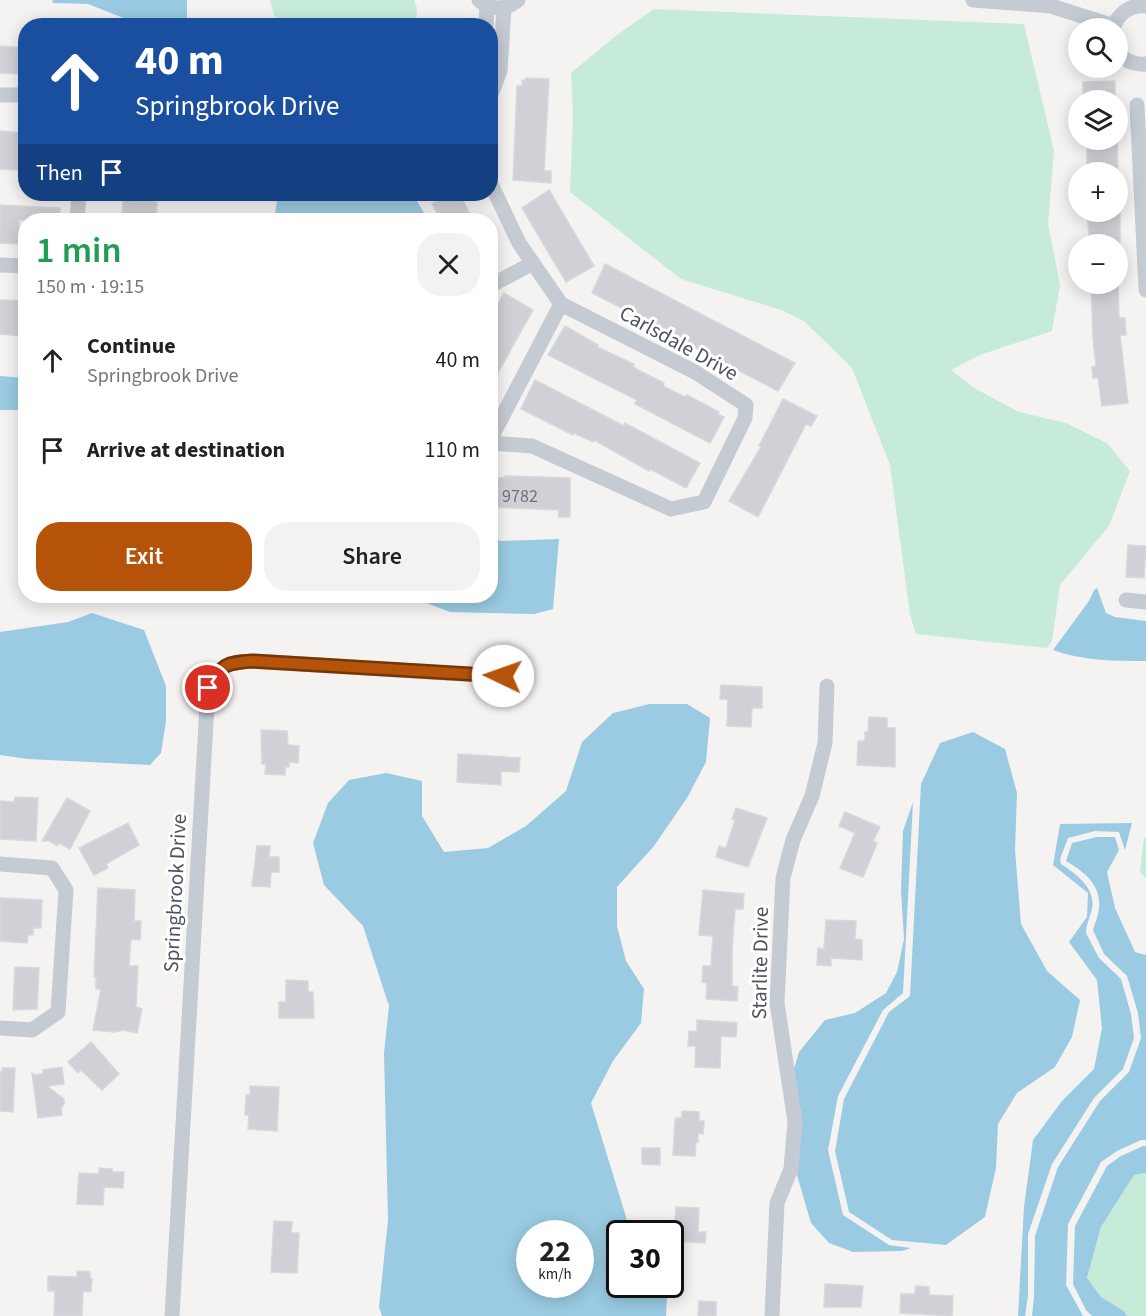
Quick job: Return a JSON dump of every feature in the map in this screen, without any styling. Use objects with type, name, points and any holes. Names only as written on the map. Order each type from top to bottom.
[{"type":"street","points":[[485,18],[483,3],[504,8],[518,0]]},
{"type":"street","points":[[974,0],[1051,6],[1087,18]]},
{"type":"street","points":[[1118,18],[1128,9],[1142,4]]},
{"type":"street","points":[[498,41],[504,8]]},
{"type":"street","points":[[498,62],[500,72],[498,77]]},
{"type":"street","points":[[1128,62],[1132,64],[1146,64]]},
{"type":"street","points":[[0,95],[18,95]]},
{"type":"street","points":[[1137,105],[1145,229],[1146,290]]},
{"type":"street","name":"Carlsdale Drive","points":[[498,199],[519,243],[561,304],[695,372],[746,405],[745,418],[704,502],[671,509],[532,446],[498,443]]},
{"type":"street","points":[[498,282],[533,263]]},
{"type":"street","points":[[0,265],[18,266]]},
{"type":"street","points":[[498,426],[561,304]]},
{"type":"street","points":[[1126,600],[1146,602]]},
{"type":"street","name":"Springbrook Drive","points":[[172,1316],[208,688],[226,664],[252,661],[526,678]]},
{"type":"street","name":"Starlite Drive","points":[[772,1316],[777,1203],[791,1169],[795,1122],[777,1003],[783,878],[793,840],[812,796],[825,743],[827,686]]},
{"type":"street","points":[[0,864],[52,868],[66,890],[58,1012],[32,1030],[0,1028]]},
{"type":"green space","points":[[270,0],[414,0],[417,8],[416,18],[276,18]]},
{"type":"green space","points":[[654,9],[1024,24],[1054,151],[1048,224],[1060,285],[1052,331],[980,355],[951,370],[976,389],[1019,412],[1066,423],[1107,443],[1130,471],[1109,526],[1060,585],[1052,641],[1047,648],[916,634],[910,615],[890,465],[852,368],[804,321],[781,310],[681,279],[570,192],[573,116],[571,73],[617,35]]},
{"type":"green space","points":[[1146,837],[1146,879],[1140,872],[1144,838]]},
{"type":"green space","points":[[1146,1173],[1146,1316],[1127,1316],[1124,1311],[1101,1297],[1087,1279],[1101,1227],[1134,1175]]},
{"type":"water","points":[[52,0],[187,0],[187,18],[123,18],[88,4],[53,3]]},
{"type":"water","points":[[277,201],[417,201],[424,213],[275,213]]},
{"type":"water","points":[[0,376],[18,377],[18,410],[0,410]]},
{"type":"water","points":[[559,539],[553,609],[534,614],[450,612],[426,603],[498,603],[498,540]]},
{"type":"water","points":[[1097,588],[1106,613],[1115,617],[1146,621],[1146,661],[1087,658],[1053,650]]},
{"type":"water","points":[[92,613],[144,630],[166,686],[166,721],[161,753],[150,765],[28,759],[0,755],[0,632],[68,622]]},
{"type":"water","points":[[649,704],[687,704],[710,718],[706,762],[687,798],[654,846],[617,887],[617,926],[626,961],[644,989],[641,1023],[613,1061],[591,1103],[627,1220],[606,1220],[606,1298],[667,1298],[666,1316],[382,1316],[379,1307],[388,1220],[384,1053],[389,1006],[363,926],[324,885],[313,843],[328,803],[349,780],[386,773],[422,781],[422,816],[444,852],[488,848],[526,826],[566,791],[582,742],[613,713]]},
{"type":"water","points":[[973,732],[1005,749],[1017,793],[1015,850],[1021,924],[1047,971],[1080,1000],[1072,1037],[1055,1067],[1017,1093],[998,1124],[996,1168],[985,1217],[946,1245],[892,1240],[849,1212],[835,1151],[844,1099],[889,1012],[910,996],[921,784],[940,743]]},
{"type":"water","points":[[913,802],[903,993],[883,1010],[838,1096],[828,1150],[843,1215],[889,1245],[911,1248],[902,1251],[853,1252],[829,1243],[811,1223],[797,1175],[802,1121],[794,1069],[799,1052],[825,1020],[855,1013],[886,993],[897,972],[904,939],[901,890],[903,831]]},
{"type":"water","points":[[1132,823],[1125,850],[1119,832],[1095,831],[1068,838],[1060,859],[1061,864],[1084,882],[1091,895],[1092,909],[1086,933],[1099,958],[1121,979],[1131,1014],[1134,1038],[1123,1069],[1094,1098],[1052,1164],[1028,1234],[1028,1296],[1025,1316],[1018,1316],[1024,1207],[1033,1140],[1062,1101],[1094,1069],[1102,1028],[1097,980],[1069,942],[1087,917],[1088,893],[1053,865],[1060,824]]},
{"type":"water","points":[[1097,837],[1115,837],[1119,850],[1107,872],[1115,908],[1135,952],[1146,955],[1146,1140],[1117,1151],[1101,1162],[1068,1224],[1066,1285],[1083,1316],[1032,1316],[1035,1236],[1058,1167],[1100,1101],[1129,1072],[1141,1038],[1138,1013],[1127,976],[1104,954],[1093,930],[1099,910],[1097,892],[1090,879],[1066,861],[1072,843]]},
{"type":"water","points":[[1146,1146],[1146,1173],[1134,1175],[1101,1227],[1087,1278],[1101,1297],[1124,1311],[1127,1316],[1092,1316],[1086,1310],[1073,1284],[1075,1226],[1107,1166],[1121,1156]]},
{"type":"building","points":[[0,46],[18,47],[18,74],[0,73]]},
{"type":"building","points":[[526,78],[549,79],[544,171],[551,171],[551,183],[513,180],[517,86],[522,86],[522,80]]},
{"type":"building","points":[[1115,81],[1115,90],[1083,90],[1083,82]]},
{"type":"building","points":[[0,131],[18,133],[18,170],[0,169]]},
{"type":"building","points":[[1087,150],[1117,150],[1118,162],[1087,162]]},
{"type":"building","points":[[549,190],[594,266],[566,282],[522,208]]},
{"type":"building","points":[[123,201],[157,202],[156,213],[122,213]]},
{"type":"building","points":[[437,201],[464,201],[470,213],[437,213],[432,204]]},
{"type":"building","points":[[0,205],[60,208],[60,213],[18,213],[18,244],[0,243]]},
{"type":"building","points":[[1088,222],[1120,222],[1120,234],[1089,234]]},
{"type":"building","points":[[605,264],[795,363],[778,391],[678,339],[653,325],[655,323],[592,293]]},
{"type":"building","points":[[504,293],[533,310],[498,373],[498,304]]},
{"type":"building","points":[[1091,294],[1118,294],[1119,318],[1125,318],[1126,335],[1120,335],[1128,403],[1102,406],[1098,378],[1093,378],[1092,367],[1096,366]]},
{"type":"building","points":[[0,300],[18,301],[18,336],[0,334]]},
{"type":"building","points":[[565,326],[598,345],[597,347],[634,364],[633,366],[638,370],[664,383],[663,386],[685,397],[687,395],[719,412],[718,414],[724,417],[710,443],[635,404],[637,400],[548,355]]},
{"type":"building","points":[[535,380],[624,426],[625,423],[700,463],[686,488],[650,469],[649,471],[594,440],[593,442],[574,433],[573,435],[521,409]]},
{"type":"building","points":[[783,399],[817,416],[811,426],[806,424],[758,517],[729,501],[761,447],[759,446]]},
{"type":"building","points":[[505,476],[570,478],[570,517],[558,517],[559,510],[498,507],[498,478],[505,478]]},
{"type":"building","points":[[1128,545],[1146,546],[1144,578],[1126,577]]},
{"type":"building","points":[[721,685],[762,687],[762,708],[752,708],[751,727],[727,726],[728,699],[720,699]]},
{"type":"building","points":[[869,717],[887,718],[887,728],[895,728],[895,767],[857,765],[858,741],[865,741]]},
{"type":"building","points":[[261,730],[287,731],[288,745],[299,746],[298,763],[289,762],[289,767],[285,767],[285,775],[265,774],[266,764],[262,764]]},
{"type":"building","points":[[458,754],[520,758],[519,772],[501,771],[501,785],[457,782]]},
{"type":"building","points":[[15,797],[38,798],[36,841],[0,839],[0,801],[14,802]]},
{"type":"building","points":[[67,798],[90,811],[70,849],[59,843],[58,846],[49,841],[42,841]]},
{"type":"building","points":[[736,808],[767,818],[748,867],[716,857],[719,846],[726,848],[735,820],[732,819]]},
{"type":"building","points":[[845,812],[880,827],[873,841],[877,843],[863,877],[840,868],[855,833],[839,826]]},
{"type":"building","points":[[128,823],[139,845],[106,864],[108,868],[94,875],[79,848]]},
{"type":"building","points":[[257,846],[270,846],[269,857],[279,857],[279,872],[271,872],[270,887],[252,886]]},
{"type":"building","points":[[98,888],[135,890],[134,921],[141,921],[140,940],[131,939],[129,966],[138,966],[136,1007],[142,1009],[137,1033],[123,1030],[115,1032],[93,1030],[101,989],[96,989],[96,977],[94,977]]},
{"type":"building","points":[[703,890],[744,894],[743,909],[735,909],[732,950],[732,986],[738,987],[737,1001],[706,999],[707,983],[702,982],[703,966],[711,966],[713,936],[699,935]]},
{"type":"building","points":[[0,898],[42,900],[41,928],[33,928],[33,935],[28,935],[27,943],[0,941]]},
{"type":"building","points":[[826,920],[856,921],[855,939],[862,940],[862,960],[831,958],[831,966],[817,965],[818,948],[824,949]]},
{"type":"building","points":[[15,967],[39,968],[37,1009],[13,1010]]},
{"type":"building","points":[[286,980],[308,981],[308,992],[313,992],[314,1018],[279,1018],[279,1002],[286,1002]]},
{"type":"building","points":[[697,1020],[737,1023],[736,1037],[721,1036],[720,1068],[695,1067],[696,1046],[688,1046],[689,1031],[697,1032]]},
{"type":"building","points":[[91,1042],[119,1074],[102,1090],[81,1070],[78,1073],[68,1062]]},
{"type":"building","points":[[62,1067],[64,1084],[47,1086],[64,1099],[61,1108],[62,1115],[38,1118],[32,1073],[43,1074],[43,1070]]},
{"type":"building","points":[[2,1068],[15,1068],[13,1112],[0,1111],[0,1072]]},
{"type":"building","points":[[250,1086],[279,1087],[277,1131],[248,1129],[249,1115],[245,1115],[246,1095],[250,1095]]},
{"type":"building","points":[[682,1111],[699,1112],[699,1121],[704,1121],[703,1134],[698,1133],[695,1156],[673,1155],[675,1122],[676,1118],[682,1118]]},
{"type":"building","points":[[642,1148],[660,1148],[660,1165],[642,1164]]},
{"type":"building","points":[[99,1168],[112,1169],[112,1172],[124,1172],[123,1188],[104,1187],[103,1205],[77,1204],[79,1173],[99,1174]]},
{"type":"building","points":[[676,1207],[699,1208],[698,1232],[706,1232],[705,1243],[684,1242],[684,1220],[675,1220]]},
{"type":"building","points":[[274,1221],[292,1222],[291,1233],[299,1233],[297,1273],[271,1272]]},
{"type":"building","points":[[77,1271],[90,1272],[92,1279],[91,1292],[83,1291],[82,1316],[54,1316],[55,1291],[48,1291],[48,1276],[77,1277]]},
{"type":"building","points":[[825,1284],[863,1286],[861,1307],[824,1307]]},
{"type":"building","points":[[916,1286],[929,1287],[929,1295],[953,1296],[952,1316],[900,1313],[901,1294],[915,1294]]},
{"type":"building","points":[[699,1301],[716,1302],[716,1316],[698,1316]]},
{"type":"route","points":[[208,688],[226,664],[252,661],[503,676]]}]
